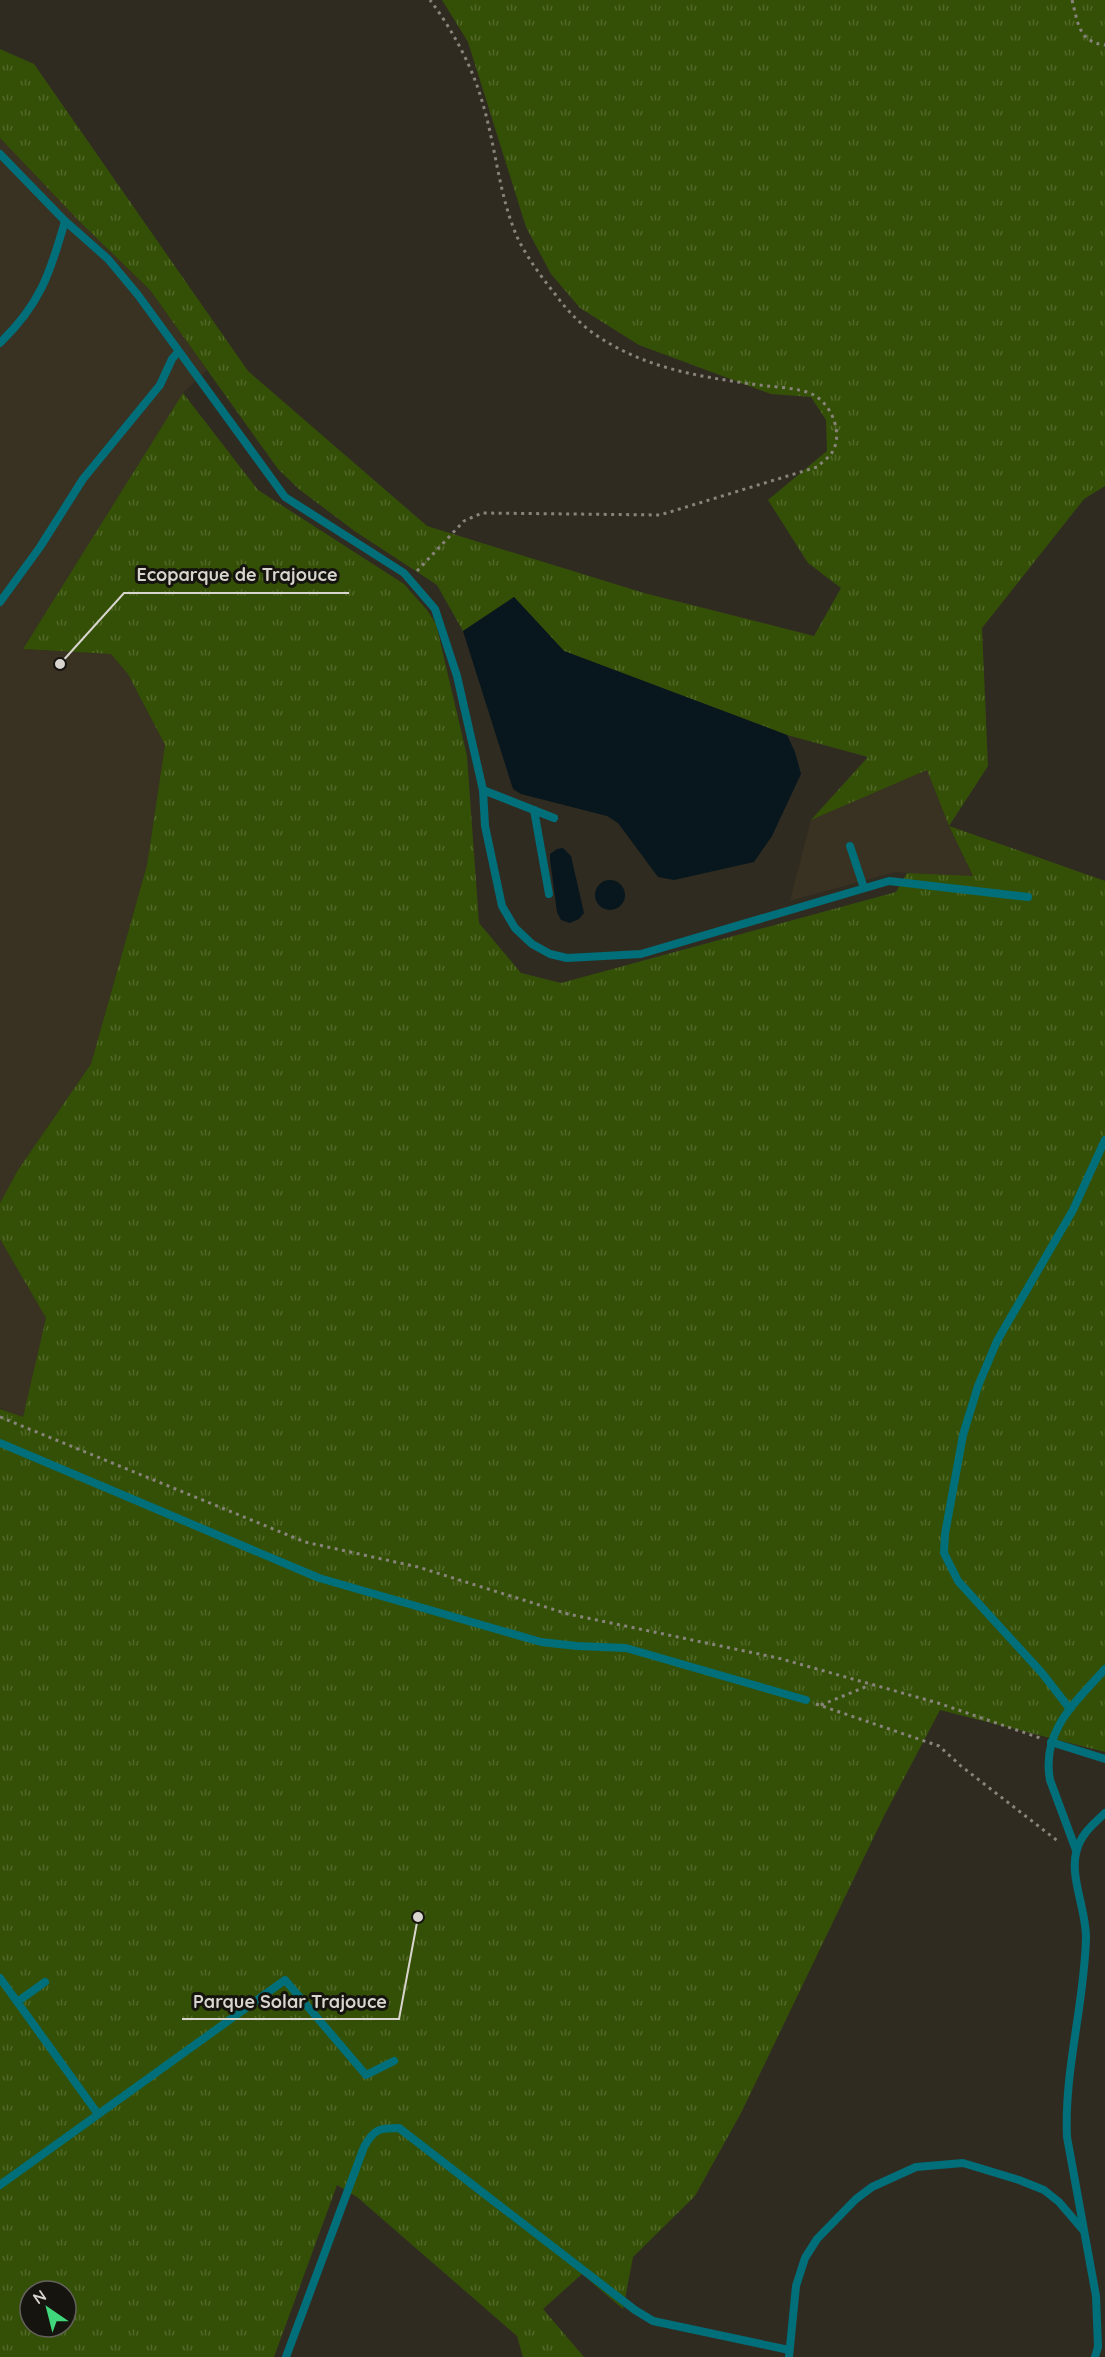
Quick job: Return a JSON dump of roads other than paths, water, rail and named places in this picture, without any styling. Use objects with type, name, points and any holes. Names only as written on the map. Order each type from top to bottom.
[{"type":"lane","points":[[0,154],[65,221],[108,259],[138,295],[285,497],[404,573],[435,609],[457,676],[483,790],[485,826],[502,906],[515,928],[532,944],[550,954],[578,958],[641,954],[889,881],[1028,897]]},
{"type":"lane","points":[[0,343],[21,322],[39,296],[50,272],[65,221]]},
{"type":"lane","points":[[0,602],[40,547],[83,479],[160,385],[172,359],[178,352]]},
{"type":"lane","points":[[483,790],[554,818]]},
{"type":"lane","points":[[534,810],[549,894]]},
{"type":"lane","points":[[850,846],[864,888]]},
{"type":"lane","points":[[1070,1710],[1042,1673],[958,1581],[944,1553],[945,1534],[963,1435],[978,1386],[997,1341],[1073,1210],[1105,1140]]},
{"type":"lane","points":[[0,1443],[319,1578],[541,1642],[626,1648],[806,1700]]},
{"type":"lane","points":[[1076,1850],[1050,1780],[1048,1768],[1051,1742],[1070,1710],[1105,1669]]},
{"type":"lane","points":[[1051,1742],[1105,1759]]},
{"type":"lane","points":[[1095,2357],[1098,2347],[1096,2296],[1067,2137],[1066,2115],[1082,1995],[1086,1936],[1075,1860],[1076,1850],[1082,1835],[1105,1813]]},
{"type":"lane","points":[[0,1978],[98,2114]]},
{"type":"lane","points":[[0,2185],[285,1980],[366,2075],[394,2061]]},
{"type":"lane","points":[[17,2002],[45,1982]]},
{"type":"lane","points":[[286,2357],[364,2147],[376,2130],[399,2128],[653,2321],[789,2354],[796,2286],[805,2258],[817,2239],[856,2199],[872,2187],[916,2167],[941,2163],[963,2163],[1019,2180],[1044,2190],[1084,2231]]},
{"type":"place","name":"Ecoparque de Trajouce","points":[[60,664]]},
{"type":"place","name":"Parque Solar Trajouce","points":[[418,1917]]}]
